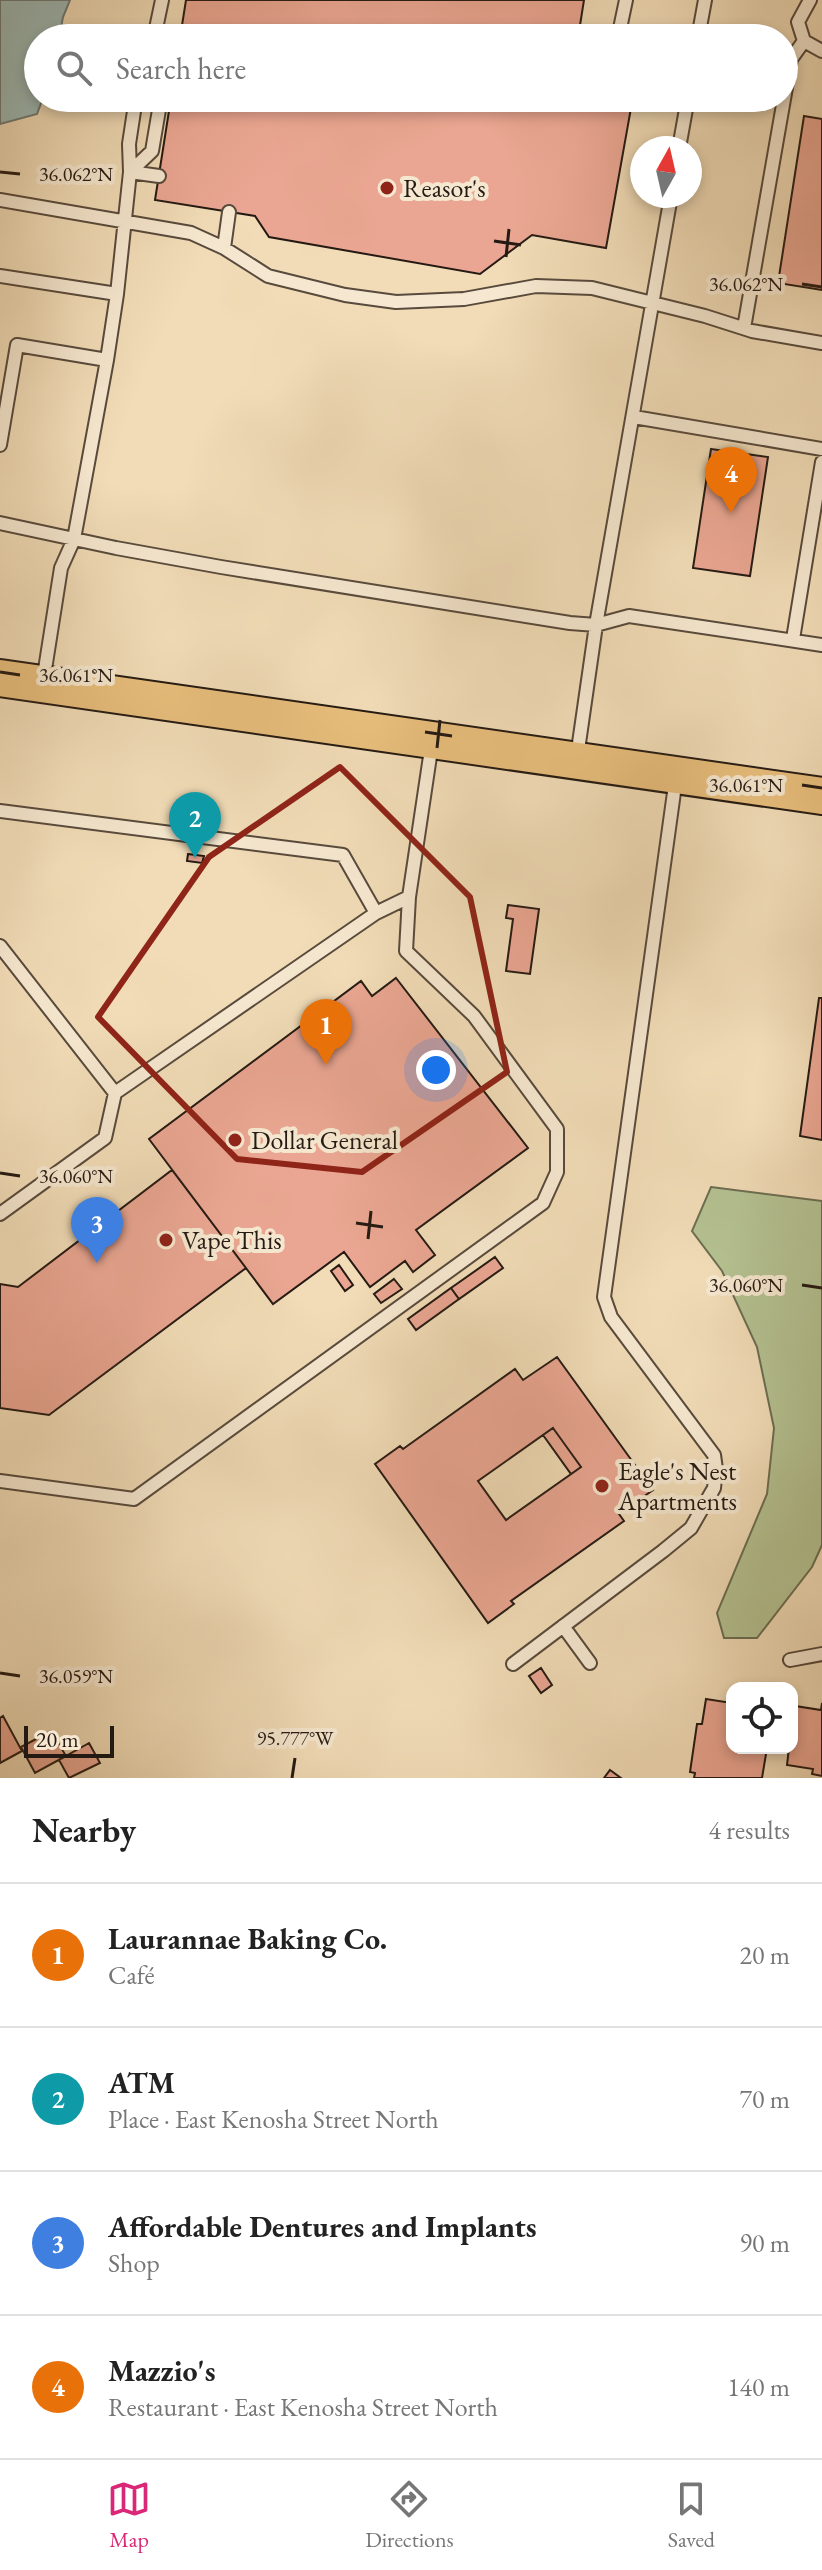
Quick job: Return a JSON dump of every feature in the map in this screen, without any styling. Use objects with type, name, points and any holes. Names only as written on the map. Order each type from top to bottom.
[{"type":"main road","points":[[0,678],[822,796]]},
{"type":"lane","points":[[159,24],[162,0]]},
{"type":"lane","points":[[621,24],[626,0]]},
{"type":"lane","points":[[701,24],[705,0]]},
{"type":"lane","points":[[810,0],[798,22],[804,41],[822,51]]},
{"type":"lane","points":[[798,49],[804,41]]},
{"type":"lane","points":[[43,684],[61,568],[74,539],[107,360],[117,294],[134,112]]},
{"type":"lane","points":[[130,172],[152,151],[159,112]]},
{"type":"lane","points":[[681,136],[685,112]]},
{"type":"lane","points":[[744,328],[782,112]]},
{"type":"lane","points":[[130,172],[159,176]]},
{"type":"lane","points":[[0,200],[191,233],[224,248],[268,276],[345,295],[396,302],[464,299],[536,286],[592,288],[744,328],[822,343]]},
{"type":"lane","points":[[577,761],[596,625],[669,208]]},
{"type":"lane","points":[[224,248],[229,212]]},
{"type":"lane","points":[[0,276],[117,294]]},
{"type":"lane","points":[[0,445],[17,345],[107,360]]},
{"type":"lane","points":[[634,417],[822,449]]},
{"type":"lane","points":[[793,639],[822,462]]},
{"type":"lane","points":[[0,523],[303,581],[570,623],[596,625],[629,616],[822,645]]},
{"type":"lane","points":[[0,1481],[134,1499],[543,1203],[557,1172],[557,1129],[474,1016],[406,951],[409,897],[433,740]]},
{"type":"lane","points":[[513,1664],[691,1528],[714,1488],[714,1455],[611,1317],[604,1297],[676,775]]},
{"type":"lane","points":[[0,811],[343,855],[376,913]]},
{"type":"lane","points":[[0,1214],[105,1138],[115,1093],[376,913],[409,897]]},
{"type":"lane","points":[[0,946],[115,1093]]},
{"type":"lane","points":[[563,1626],[590,1663]]},
{"type":"lane","points":[[790,1660],[822,1654]]},
{"type":"highlighted area","points":[[340,767],[470,897],[507,1072],[362,1172],[237,1159],[98,1017],[209,857]]},
{"type":"green space","points":[[711,1187],[822,1201],[822,1545],[812,1567],[757,1638],[724,1638],[717,1613],[767,1494],[774,1428],[757,1347],[722,1271],[692,1231]]},
{"type":"water","points":[[0,0],[70,0],[62,24],[24,24],[24,112],[38,112],[0,124]]},
{"type":"building","points":[[186,0],[584,0],[580,24],[182,24]]},
{"type":"building","name":"Reasor's","points":[[169,112],[630,112],[606,248],[532,235],[480,274],[269,237],[255,216],[155,200]]},
{"type":"building","points":[[804,116],[822,119],[822,290],[778,283]]},
{"type":"building","points":[[711,449],[768,457],[750,576],[693,568]]},
{"type":"building","points":[[188,854],[204,856],[202,863],[187,861]]},
{"type":"building","points":[[508,905],[539,909],[530,974],[506,971],[513,919],[506,918]]},
{"type":"building","points":[[396,978],[528,1148],[416,1230],[435,1255],[413,1272],[405,1261],[370,1287],[344,1252],[273,1304],[149,1139],[361,981],[372,996]]},
{"type":"building","points":[[819,998],[822,998],[822,1140],[800,1136]]},
{"type":"building","points":[[172,1170],[246,1268],[49,1415],[0,1408],[0,1284],[18,1287]]},
{"type":"building","points":[[495,1257],[503,1268],[459,1299],[451,1288]]},
{"type":"building","points":[[339,1265],[353,1285],[345,1291],[331,1271]]},
{"type":"building","points":[[394,1279],[402,1289],[381,1303],[374,1294]]},
{"type":"building","points":[[451,1288],[459,1299],[416,1330],[408,1319]]},
{"type":"building","name":"Eagle's Nest Apartments","points":[[557,1357],[653,1490],[619,1514],[624,1521],[511,1601],[514,1604],[488,1623],[375,1464],[400,1446],[403,1449],[515,1369],[523,1380]],"holes":[[[553,1428],[581,1467],[506,1520],[478,1481]]]},
{"type":"building","points":[[553,1428],[581,1467],[571,1474],[543,1435]]},
{"type":"building","points":[[541,1668],[552,1685],[541,1693],[529,1676]]},
{"type":"building","points":[[706,1699],[726,1702],[726,1754],[766,1754],[762,1778],[694,1778],[695,1773],[690,1772],[697,1724],[702,1724]]},
{"type":"building","points":[[822,1703],[822,1776],[812,1774],[813,1769],[787,1765],[788,1754],[798,1754],[798,1706],[821,1710]]},
{"type":"building","points":[[3,1716],[22,1751],[0,1763],[0,1718]]},
{"type":"building","points":[[51,1731],[66,1756],[35,1773],[21,1747]]},
{"type":"building","points":[[89,1743],[100,1763],[69,1778],[59,1760]]},
{"type":"building","points":[[610,1770],[621,1778],[604,1778]]},
{"type":"place","name":"Reasor's","points":[[387,188]]},
{"type":"place","name":"Mazzio's","points":[[731,513]]},
{"type":"place","name":"ATM","points":[[195,858]]},
{"type":"place","name":"Laurannae Baking Co.","points":[[326,1065]]},
{"type":"place","name":"Dollar General","points":[[235,1140]]},
{"type":"place","name":"Vape This","points":[[166,1240]]},
{"type":"place","name":"Affordable Dentures and Implants","points":[[97,1263]]},
{"type":"place","name":"Eagle's Nest Apartments","points":[[602,1486]]}]
